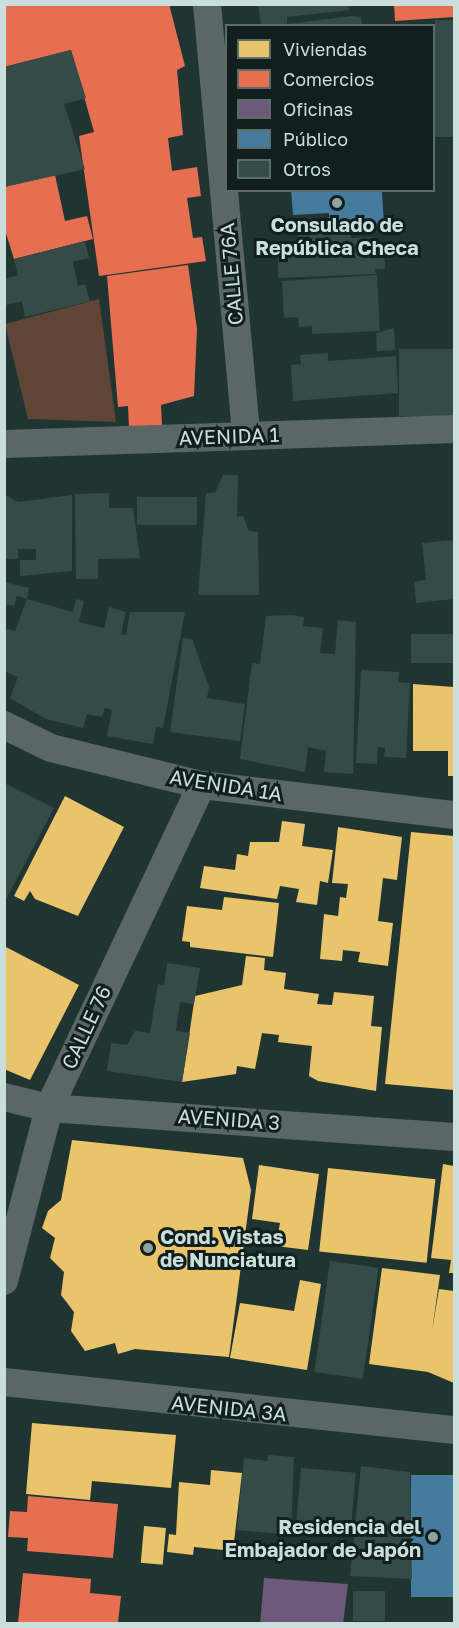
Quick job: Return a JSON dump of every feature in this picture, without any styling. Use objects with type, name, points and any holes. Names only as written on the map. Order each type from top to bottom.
[{"type":"street","name":"CALLE 76A","points":[[207,4],[246,436]]},
{"type":"street","name":"AVENIDA 1","points":[[4,444],[454,429]]},
{"type":"street","name":"AVENIDA 1A","points":[[4,725],[51,748],[202,785],[454,814]]},
{"type":"street","name":"CALLE 76","points":[[4,1281],[49,1108],[202,785]]},
{"type":"street","name":"AVENIDA 3","points":[[4,1097],[49,1108],[454,1137]]},
{"type":"street","name":"AVENIDA 3A","points":[[4,1382],[454,1430]]},
{"type":"shaded area","points":[[99,299],[116,422],[28,419],[5,324]]},
{"type":"building: Viviendas","points":[[413,684],[454,687],[454,776],[448,776],[448,751],[413,751]]},
{"type":"building: Viviendas","points":[[65,796],[124,827],[78,916],[35,899],[30,891],[24,901],[14,896]]},
{"type":"building: Viviendas","points":[[282,821],[305,824],[302,846],[333,850],[328,883],[320,881],[317,905],[296,902],[299,889],[280,886],[277,899],[200,888],[204,866],[235,870],[237,854],[248,856],[250,842],[279,842]]},
{"type":"building: Viviendas","points":[[338,827],[402,837],[397,880],[383,878],[378,921],[393,923],[388,966],[358,962],[360,952],[343,950],[342,961],[320,959],[324,914],[338,916],[340,897],[346,898],[348,884],[332,883]]},
{"type":"building: Viviendas","points":[[411,832],[454,836],[454,1090],[385,1084]]},
{"type":"building: Viviendas","points":[[224,897],[279,903],[273,957],[190,947],[190,942],[182,941],[187,906],[222,910]]},
{"type":"building: Viviendas","points":[[4,946],[79,985],[30,1080],[4,1069]]},
{"type":"building: Viviendas","points":[[246,956],[265,958],[264,970],[286,973],[284,989],[319,994],[317,1004],[332,1005],[334,992],[374,996],[371,1026],[382,1027],[376,1091],[318,1081],[309,1076],[312,1046],[278,1042],[279,1035],[262,1033],[255,1069],[237,1066],[236,1074],[182,1082],[195,996],[242,985]]},
{"type":"building: Viviendas","name":"Cond. Vistas de Nunciatura","points":[[72,1140],[243,1158],[251,1190],[229,1357],[135,1349],[118,1354],[115,1343],[85,1351],[71,1331],[74,1312],[61,1295],[64,1272],[50,1258],[55,1238],[42,1228],[48,1211],[61,1200]]},
{"type":"building: Viviendas","points":[[443,1164],[454,1166],[454,1273],[449,1273],[451,1260],[431,1258]]},
{"type":"building: Viviendas","points":[[259,1165],[319,1174],[308,1250],[276,1246],[280,1223],[252,1219]]},
{"type":"building: Viviendas","points":[[328,1168],[435,1179],[427,1263],[319,1252]]},
{"type":"building: Viviendas","points":[[382,1268],[440,1275],[432,1331],[439,1289],[454,1291],[454,1383],[428,1372],[369,1364]]},
{"type":"building: Viviendas","points":[[300,1280],[321,1284],[307,1370],[230,1358],[240,1303],[294,1311]]},
{"type":"building: Viviendas","points":[[32,1423],[176,1435],[171,1488],[92,1481],[90,1500],[26,1494]]},
{"type":"building: Viviendas","points":[[211,1470],[242,1473],[233,1551],[194,1547],[193,1555],[167,1552],[169,1534],[176,1535],[179,1482],[210,1485]]},
{"type":"building: Viviendas","points":[[144,1526],[166,1528],[163,1565],[141,1563]]},
{"type":"building: Comercios","points":[[4,4],[169,4],[185,66],[177,70],[183,135],[168,138],[172,171],[197,167],[201,196],[187,198],[193,238],[202,237],[206,261],[99,276],[79,136],[94,132],[71,50],[4,67]]},
{"type":"building: Comercios","points":[[394,4],[454,4],[454,17],[395,21]]},
{"type":"building: Comercios","points":[[55,175],[65,221],[87,216],[93,239],[14,259],[4,227],[4,187]]},
{"type":"building: Comercios","points":[[188,265],[197,329],[194,396],[161,405],[162,425],[129,427],[128,406],[118,407],[107,276]]},
{"type":"building: Comercios","points":[[28,1496],[118,1504],[113,1558],[27,1551],[28,1538],[8,1537],[10,1511],[27,1512]]},
{"type":"building: Comercios","points":[[23,1573],[91,1579],[90,1593],[121,1596],[118,1623],[18,1623]]},
{"type":"building: Oficinas","points":[[264,1578],[348,1584],[343,1624],[260,1624]]},
{"type":"building: Público","name":"Consulado de República Checa","points":[[291,192],[382,192],[384,224],[355,232],[354,219],[329,225],[329,213],[293,215]]},
{"type":"building: Público","name":"Residencia del Embajador de Japón","points":[[411,1475],[454,1475],[454,1597],[411,1597]]},
{"type":"building: Otros","points":[[258,4],[348,4],[349,10],[287,17],[287,24],[261,24]]},
{"type":"building: Otros","points":[[352,16],[361,17],[362,24],[287,24]]},
{"type":"building: Otros","points":[[435,20],[454,20],[454,137],[435,137]]},
{"type":"building: Otros","points":[[71,50],[86,98],[64,104],[85,169],[4,187],[4,67]]},
{"type":"building: Otros","points":[[350,228],[351,238],[373,237],[373,245],[384,245],[385,269],[375,269],[376,274],[278,278],[278,255],[299,255],[298,230]]},
{"type":"building: Otros","points":[[85,241],[89,258],[73,262],[78,286],[85,284],[90,301],[25,317],[22,301],[6,305],[4,279],[18,275],[14,259]]},
{"type":"building: Otros","points":[[377,275],[380,331],[312,334],[312,326],[299,327],[298,317],[284,318],[282,281]]},
{"type":"building: Otros","points":[[394,328],[395,350],[377,351],[376,333]]},
{"type":"building: Otros","points":[[399,349],[454,349],[454,416],[399,416]]},
{"type":"building: Otros","points":[[328,353],[328,361],[396,356],[398,393],[293,401],[291,365],[301,364],[300,355]]},
{"type":"building: Otros","points":[[223,475],[238,475],[237,517],[243,516],[249,531],[258,532],[259,595],[198,595],[206,493],[215,493]]},
{"type":"building: Otros","points":[[109,493],[109,508],[133,508],[140,558],[98,559],[98,579],[76,579],[75,494]]},
{"type":"building: Otros","points":[[4,494],[18,502],[72,495],[72,571],[20,576],[20,560],[36,560],[36,549],[18,549],[18,559],[4,559]]},
{"type":"building: Otros","points":[[137,497],[197,497],[197,525],[137,525]]},
{"type":"building: Otros","points":[[454,540],[454,599],[416,603],[414,582],[426,580],[422,543]]},
{"type":"building: Otros","points":[[4,582],[29,588],[27,599],[17,596],[14,606],[4,604]]},
{"type":"building: Otros","points":[[27,599],[73,612],[76,599],[84,601],[79,622],[104,628],[109,607],[126,612],[121,634],[126,635],[130,612],[185,612],[163,728],[156,727],[153,744],[107,736],[112,710],[105,708],[102,717],[87,714],[83,728],[46,719],[10,698],[18,677],[4,671],[4,628],[15,631]]},
{"type":"building: Otros","points":[[266,616],[304,617],[303,626],[323,628],[320,653],[335,654],[338,620],[356,622],[353,774],[324,772],[326,751],[308,747],[305,772],[240,759],[252,663],[260,664]]},
{"type":"building: Otros","points":[[411,634],[454,634],[454,663],[411,663]]},
{"type":"building: Otros","points":[[183,638],[192,639],[209,687],[207,698],[245,704],[240,741],[170,732]]},
{"type":"building: Otros","points":[[361,670],[399,672],[398,682],[410,683],[406,758],[384,757],[385,748],[378,747],[377,764],[356,763]]},
{"type":"building: Otros","points":[[4,783],[54,808],[4,903]]},
{"type":"building: Otros","points":[[167,963],[200,968],[194,1004],[180,1002],[176,1031],[190,1033],[182,1082],[107,1071],[111,1043],[127,1045],[135,1031],[150,1033],[158,984],[164,985]]},
{"type":"building: Otros","points":[[330,1261],[379,1268],[363,1379],[314,1372]]},
{"type":"building: Otros","points":[[268,1455],[294,1457],[291,1535],[237,1530],[244,1458],[267,1461]]},
{"type":"building: Otros","points":[[361,1466],[410,1472],[412,1579],[350,1576]]},
{"type":"building: Otros","points":[[301,1468],[356,1473],[350,1537],[295,1532]]},
{"type":"building: Otros","points":[[353,1591],[385,1591],[385,1621],[353,1621]]},
{"type":"place","name":"Consulado de República Checa","points":[[337,203]]},
{"type":"place","name":"Cond. Vistas de Nunciatura","points":[[148,1248]]},
{"type":"place","name":"Residencia del Embajador de Japón","points":[[433,1537]]}]
